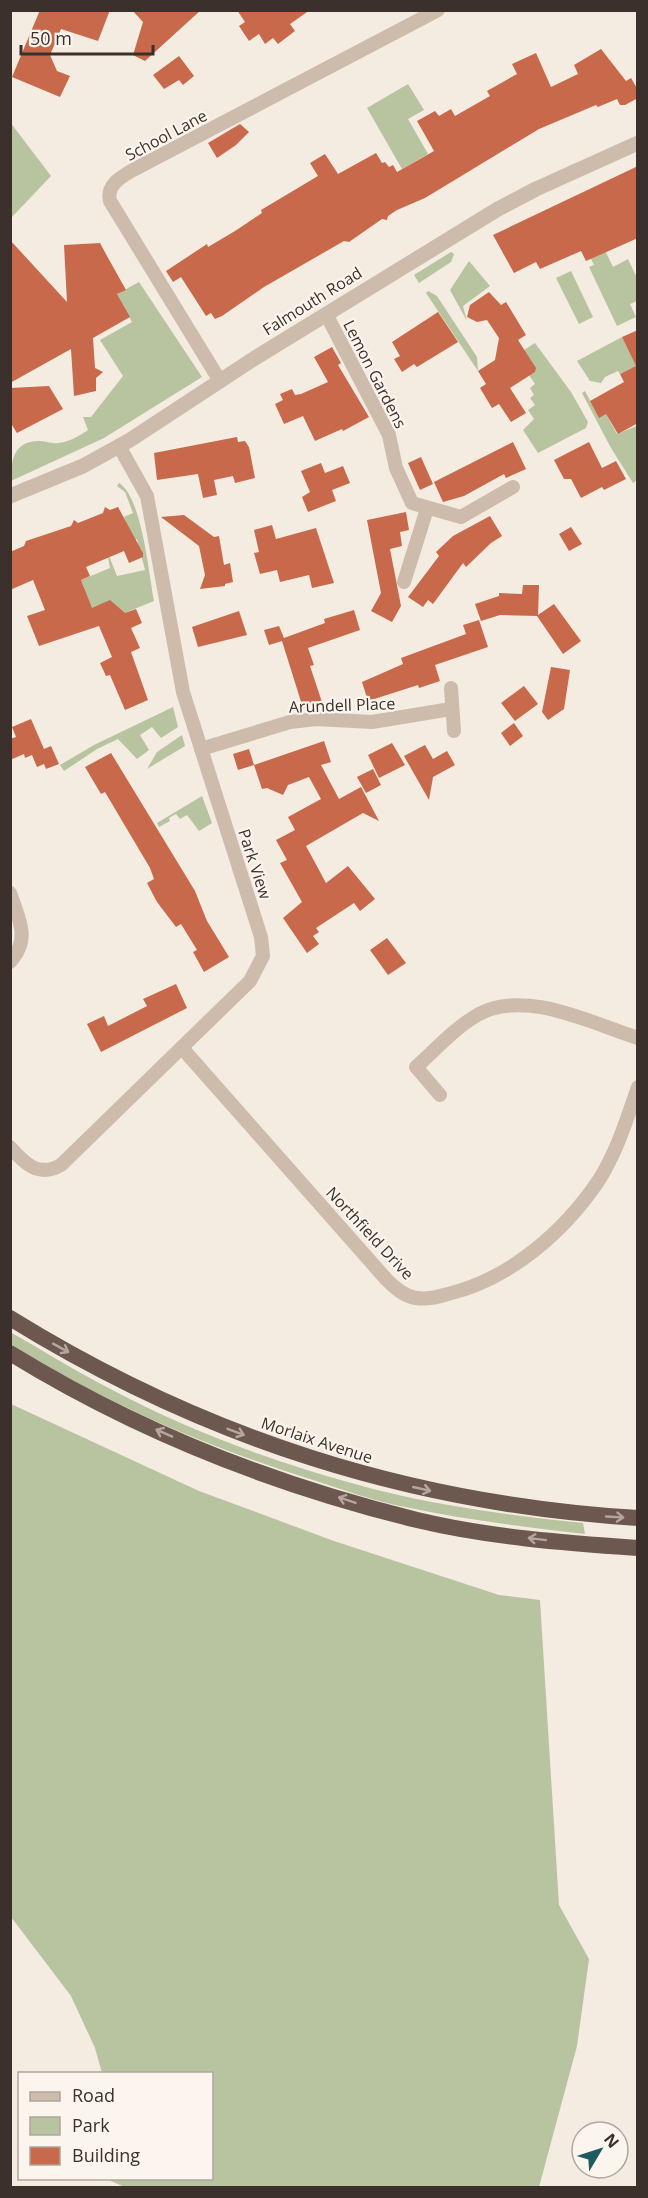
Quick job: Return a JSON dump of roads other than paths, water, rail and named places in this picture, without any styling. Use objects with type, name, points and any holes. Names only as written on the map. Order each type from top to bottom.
[{"type":"highway","name":"Morlaix Avenue","points":[[10,1318],[142,1391],[217,1425],[306,1457],[392,1482],[466,1499],[556,1512],[638,1518]]},
{"type":"highway","points":[[10,1353],[52,1378],[133,1420],[243,1467],[353,1502],[418,1520],[476,1531],[638,1548]]},
{"type":"street","name":"School Lane","points":[[220,381],[110,201],[110,189],[119,179],[134,170],[438,10]]},
{"type":"street","name":"Falmouth Road","points":[[10,496],[83,465],[119,446],[326,314],[536,189],[638,143]]},
{"type":"street","name":"Lemon Gardens","points":[[326,314],[389,435],[396,468],[412,503],[461,517],[513,487]]},
{"type":"street","name":"Park View","points":[[10,1147],[31,1167],[49,1170],[61,1165],[249,981],[263,956],[261,937],[183,692],[147,496],[119,446]]},
{"type":"street","points":[[404,582],[427,509]]},
{"type":"street","points":[[451,688],[454,731]]},
{"type":"street","name":"Arundell Place","points":[[201,749],[290,722],[316,719],[372,722],[451,709]]},
{"type":"street","points":[[10,893],[23,939],[21,949],[10,962]]},
{"type":"street","points":[[440,1095],[416,1067],[471,1019],[493,1008],[516,1003],[539,1006],[638,1038]]},
{"type":"street","name":"Northfield Drive","points":[[182,1048],[386,1279],[406,1295],[420,1299],[458,1292],[480,1283],[537,1248],[573,1214],[610,1161],[638,1087]]},
{"type":"street","points":[[624,1127],[638,1133]]}]
